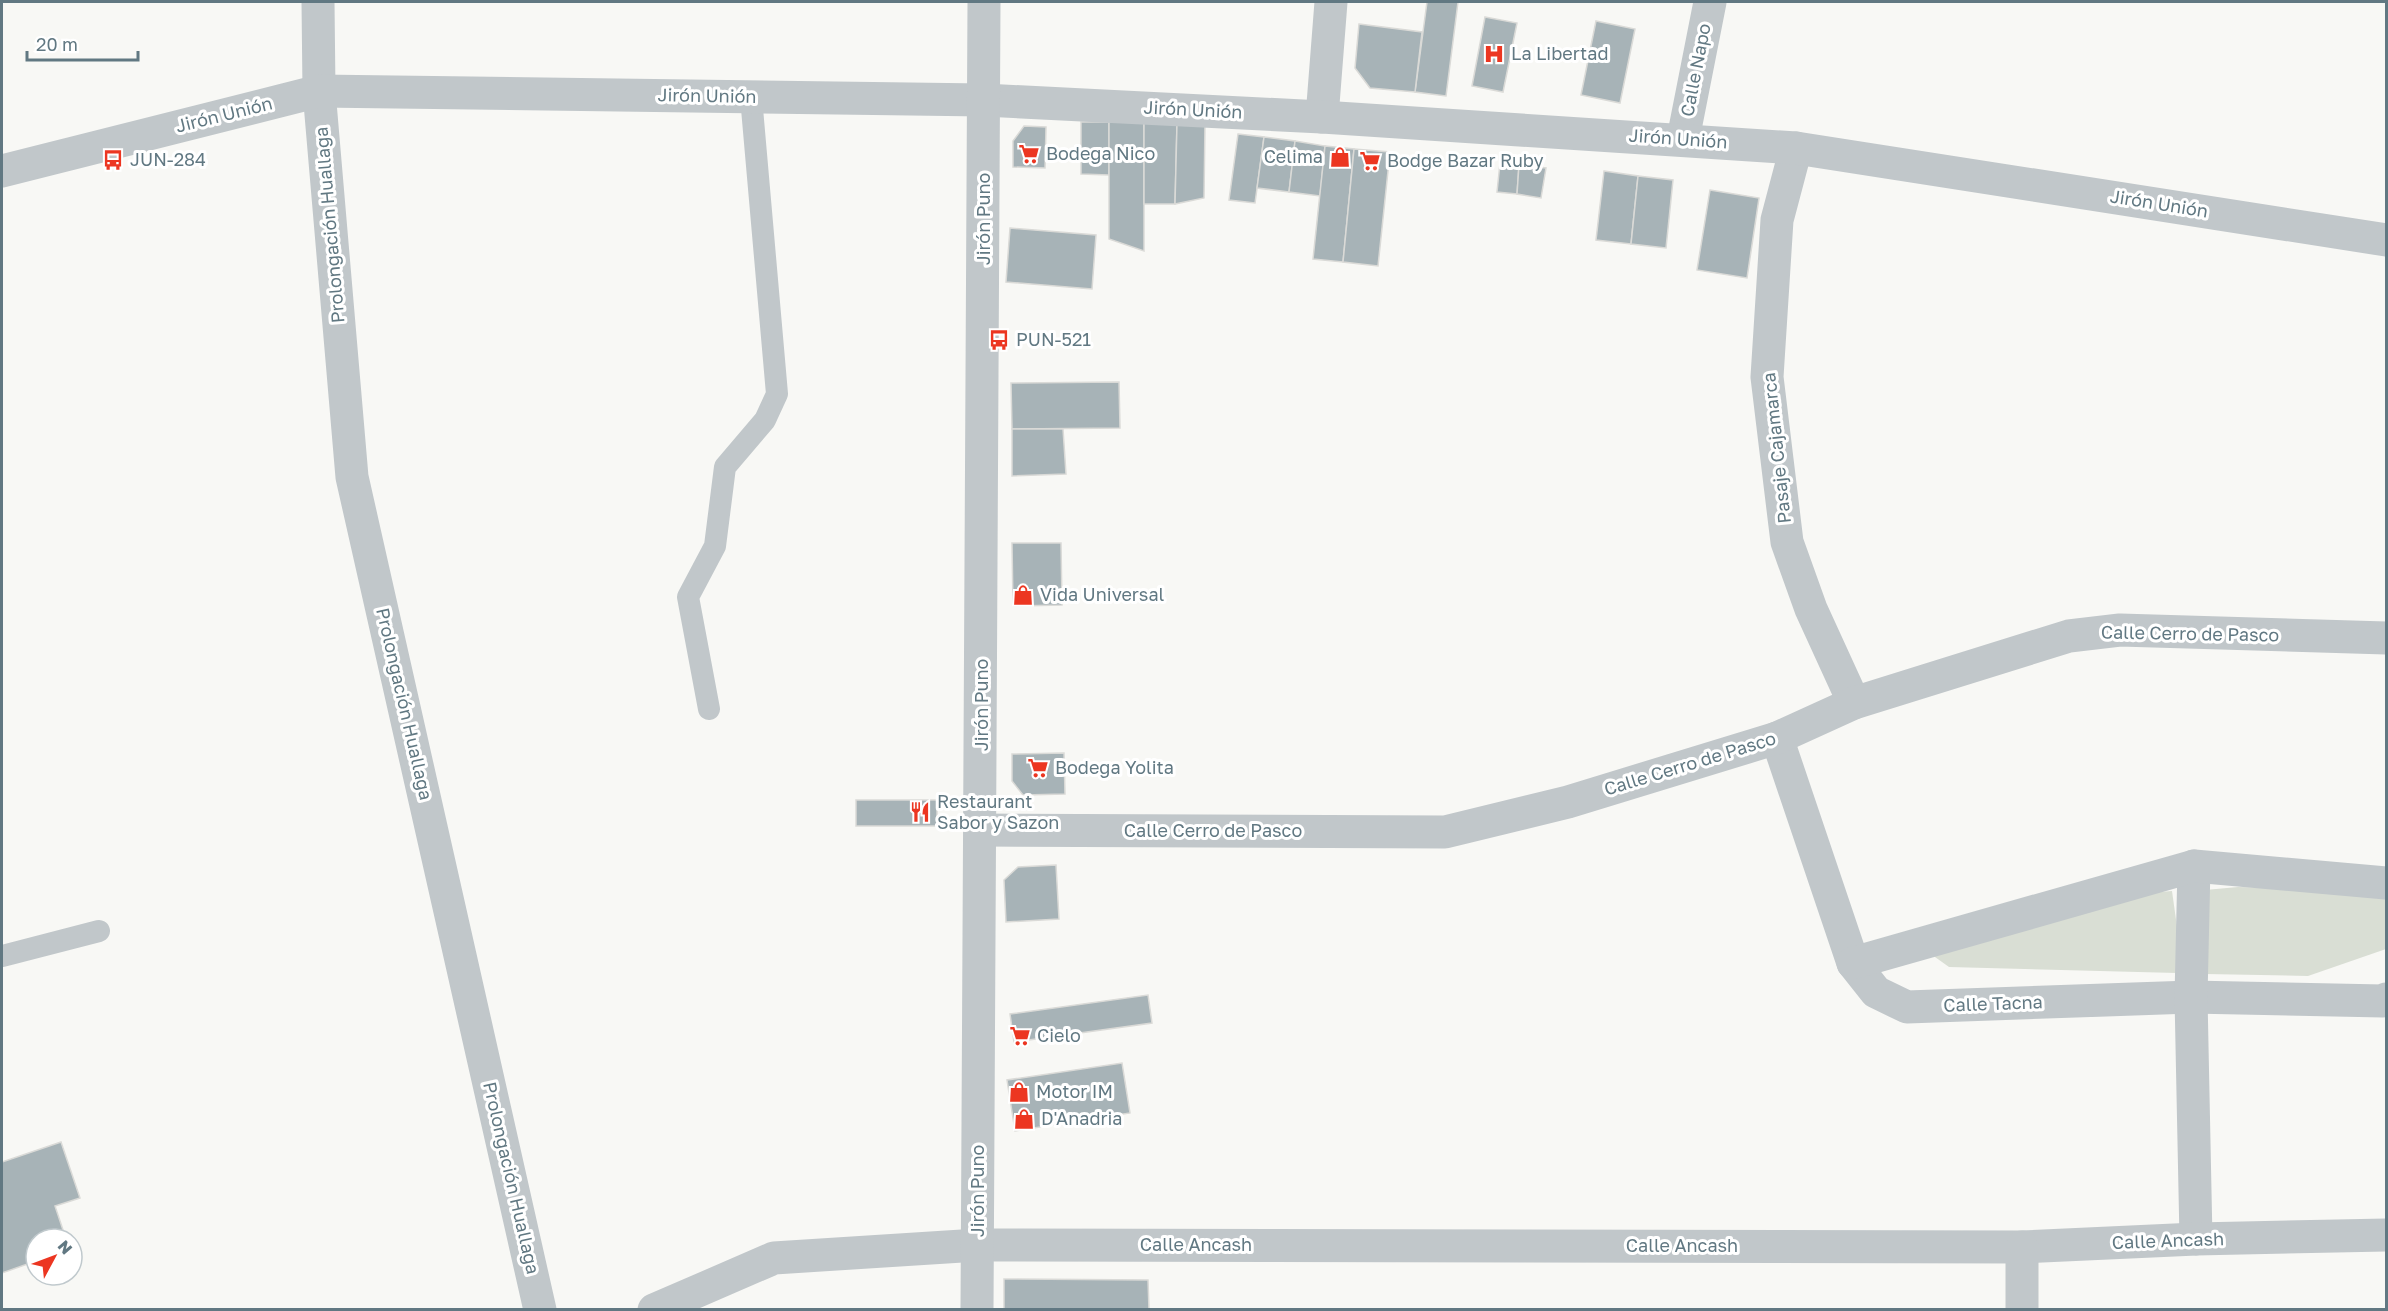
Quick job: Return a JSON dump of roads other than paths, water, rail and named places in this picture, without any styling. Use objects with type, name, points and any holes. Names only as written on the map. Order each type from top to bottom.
[{"type":"street","name":"Prolongación Huallaga","points":[[318,2],[319,91],[352,477],[540,1310]]},
{"type":"street","name":"Jirón Puno","points":[[977,1310],[984,2]]},
{"type":"street","points":[[1322,117],[1331,2]]},
{"type":"street","name":"Calle Napo","points":[[1683,139],[1710,2]]},
{"type":"street","name":"Jirón Unión","points":[[2,171],[319,91],[984,100],[1322,117],[1796,147],[2386,240]]},
{"type":"street","name":"Pasaje Cajamarca","points":[[1796,147],[1777,220],[1767,377],[1787,542],[1810,609],[1854,703]]},
{"type":"street","name":"Calle Cerro de Pasco","points":[[981,830],[1445,832],[1568,802],[1777,738],[1854,703],[2069,636],[2120,630],[2386,638]]},
{"type":"street","name":"Calle Tacna","points":[[1777,738],[1853,963],[1876,992],[1907,1007],[2191,997],[2382,1001],[2386,999]]},
{"type":"street","points":[[1853,963],[2194,866],[2386,883]]},
{"type":"street","points":[[2194,866],[2191,997],[2196,1239]]},
{"type":"street","name":"Calle Ancash","points":[[654,1310],[774,1258],[978,1245],[2022,1247],[2196,1239],[2386,1235]]},
{"type":"street","points":[[2022,1247],[2022,1310]]},
{"type":"lane","points":[[709,709],[688,597],[716,546],[725,467],[765,420],[777,394],[751,97]]},
{"type":"lane","points":[[2,956],[99,931]]},
{"type":"place","name":"La Libertad","points":[[1494,54]]},
{"type":"place","name":"Bodega Nico","points":[[1029,154]]},
{"type":"place","name":"Celima","points":[[1340,157]]},
{"type":"place","name":"JUN-284","points":[[113,160]]},
{"type":"place","name":"Bodge Bazar Ruby","points":[[1370,161]]},
{"type":"place","name":"PUN-521","points":[[999,340]]},
{"type":"place","name":"Vida Universal","points":[[1023,595]]},
{"type":"place","name":"Bodega Yolita","points":[[1038,768]]},
{"type":"place","name":"Restaurant Sabor y Sazon","points":[[920,812]]},
{"type":"place","name":"Cielo","points":[[1020,1036]]},
{"type":"place","name":"Motor IM","points":[[1019,1092]]},
{"type":"place","name":"D'Anadria","points":[[1024,1119]]}]
